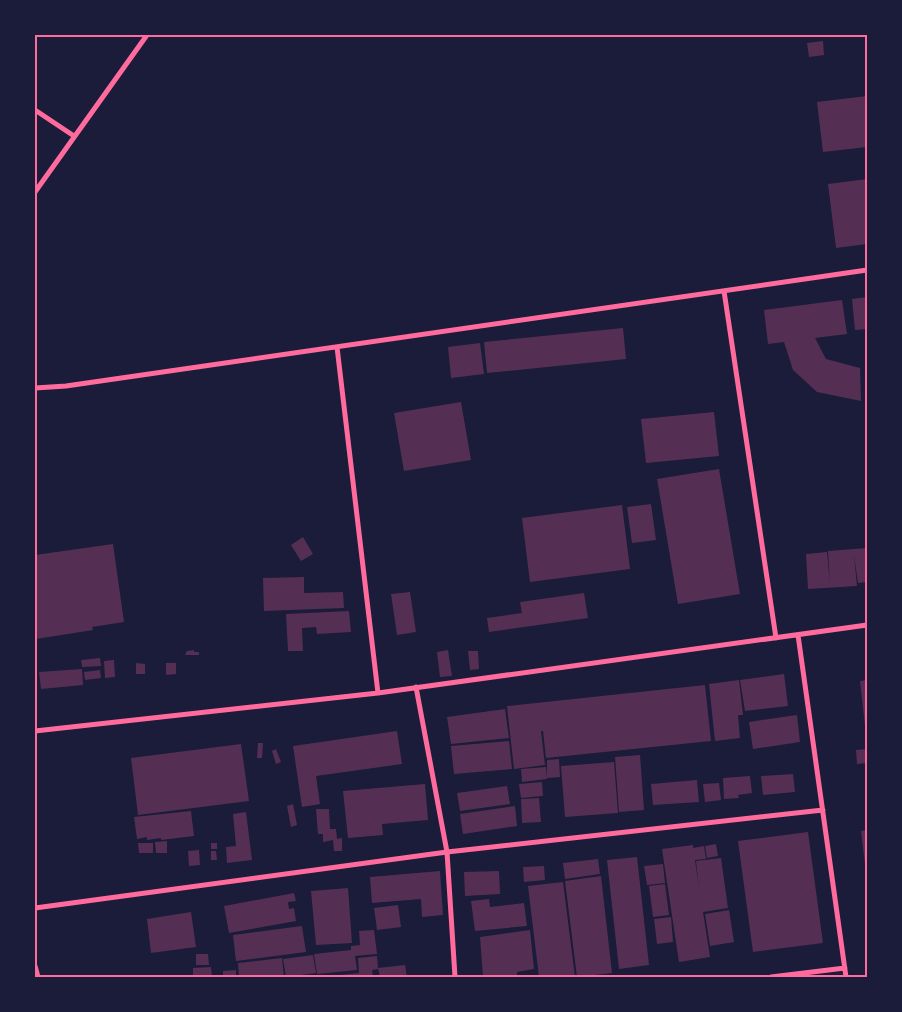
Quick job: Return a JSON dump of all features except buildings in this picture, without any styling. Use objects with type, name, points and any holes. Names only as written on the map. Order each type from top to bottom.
[{"type":"street","points":[[35,192],[147,35]]},
{"type":"street","points":[[35,110],[74,136]]},
{"type":"street","points":[[35,388],[66,386],[867,270]]},
{"type":"street","points":[[724,291],[776,638]]},
{"type":"street","points":[[337,347],[378,693]]},
{"type":"street","points":[[35,731],[378,693],[867,625]]},
{"type":"street","points":[[798,635],[846,977]]},
{"type":"street","points":[[416,687],[447,852],[455,977]]},
{"type":"street","points":[[35,908],[447,852],[823,810]]},
{"type":"street","points":[[35,966],[38,977]]},
{"type":"street","points":[[771,977],[845,968]]}]
